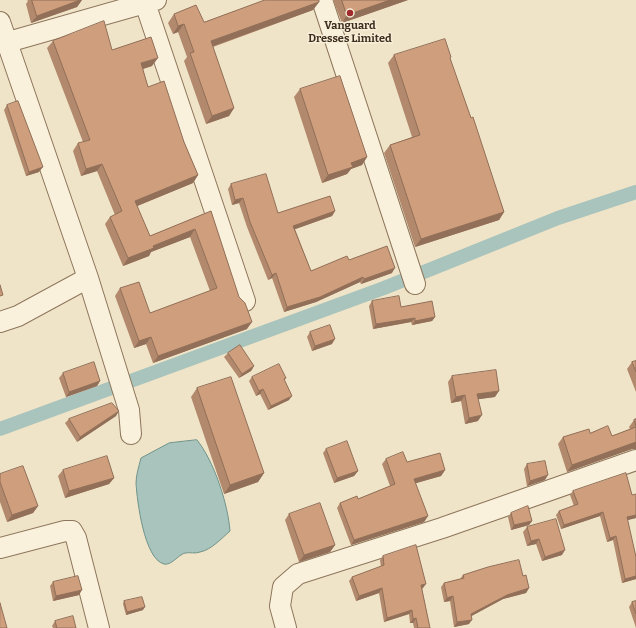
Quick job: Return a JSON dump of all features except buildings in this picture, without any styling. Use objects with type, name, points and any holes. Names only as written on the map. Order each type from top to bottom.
[{"type":"street","points":[[322,0],[413,275]]},
{"type":"street","points":[[8,42],[148,1],[245,301]]},
{"type":"street","points":[[0,22],[88,278],[129,410],[131,434]]},
{"type":"street","points":[[0,322],[18,316],[88,278]]},
{"type":"street","points":[[286,628],[280,606],[283,587],[298,574],[442,528],[636,460]]},
{"type":"street","points":[[0,548],[65,531],[72,532],[76,538],[99,628]]},
{"type":"water","points":[[197,440],[209,459],[219,483],[229,520],[230,531],[204,551],[198,553],[185,553],[172,562],[164,564],[157,560],[151,552],[140,515],[136,483],[141,458],[169,443]]},
{"type":"waterway","points":[[0,429],[384,288],[558,218],[636,192]]},
{"type":"place","name":"Vanguard Dresses Limited","points":[[350,13]]}]
